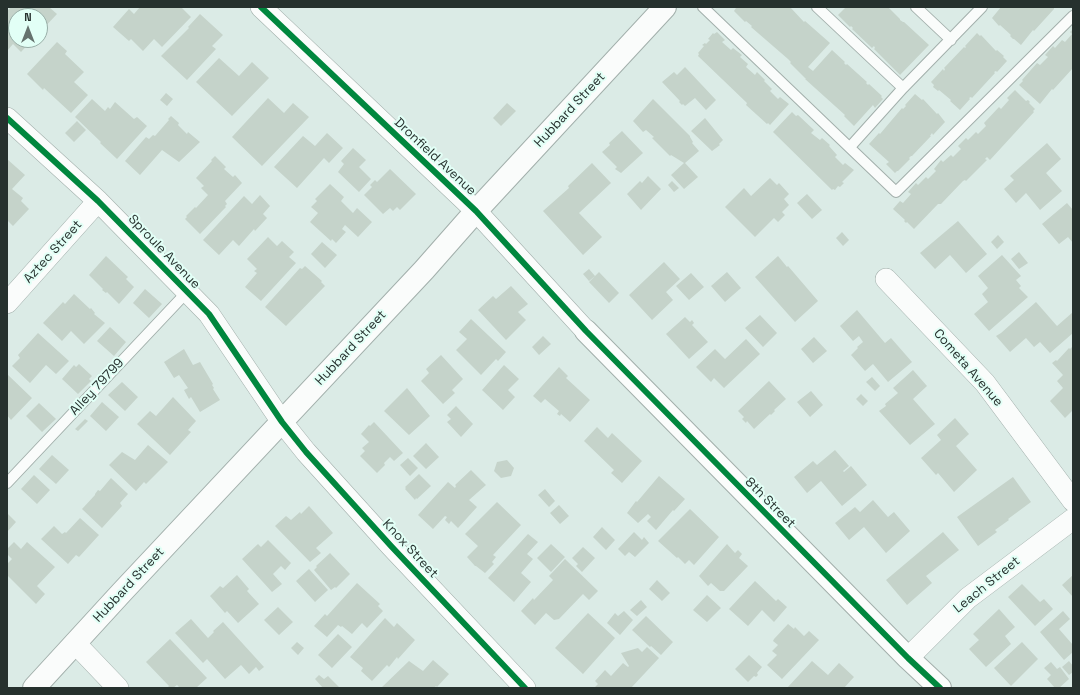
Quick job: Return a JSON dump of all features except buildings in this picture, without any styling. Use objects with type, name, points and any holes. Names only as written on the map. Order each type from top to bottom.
[{"type":"main road","name":"Hubbard Street","points":[[34,688],[424,270],[476,210],[665,7]]},
{"type":"main road","name":"8th Street","points":[[586,331],[908,658],[940,688]]},
{"type":"street","name":"Dronfield Avenue","points":[[261,7],[476,210],[586,331]]},
{"type":"street","name":"Sproule Avenue","points":[[7,118],[98,201],[209,314],[282,422]]},
{"type":"street","name":"Aztec Street","points":[[7,303],[98,201]]},
{"type":"street","name":"Cometa Avenue","points":[[886,279],[985,383],[1073,501]]},
{"type":"street","name":"Knox Street","points":[[282,422],[306,452],[386,540],[526,688]]},
{"type":"street","name":"Leach Street","points":[[908,658],[968,598],[1073,519]]},
{"type":"street","points":[[75,643],[118,688]]},
{"type":"lane","points":[[703,7],[896,192],[1073,16]]},
{"type":"lane","points":[[817,7],[903,88]]},
{"type":"lane","points":[[916,7],[951,40]]},
{"type":"lane","points":[[850,147],[903,88],[982,7]]},
{"type":"lane","name":"Alley 79799","points":[[7,483],[187,292]]},
{"type":"cycle path","points":[[261,7],[476,211],[586,331],[908,658],[940,688]]},
{"type":"cycle path","points":[[7,118],[98,201],[209,314],[282,422],[306,452],[391,546],[525,688]]}]
